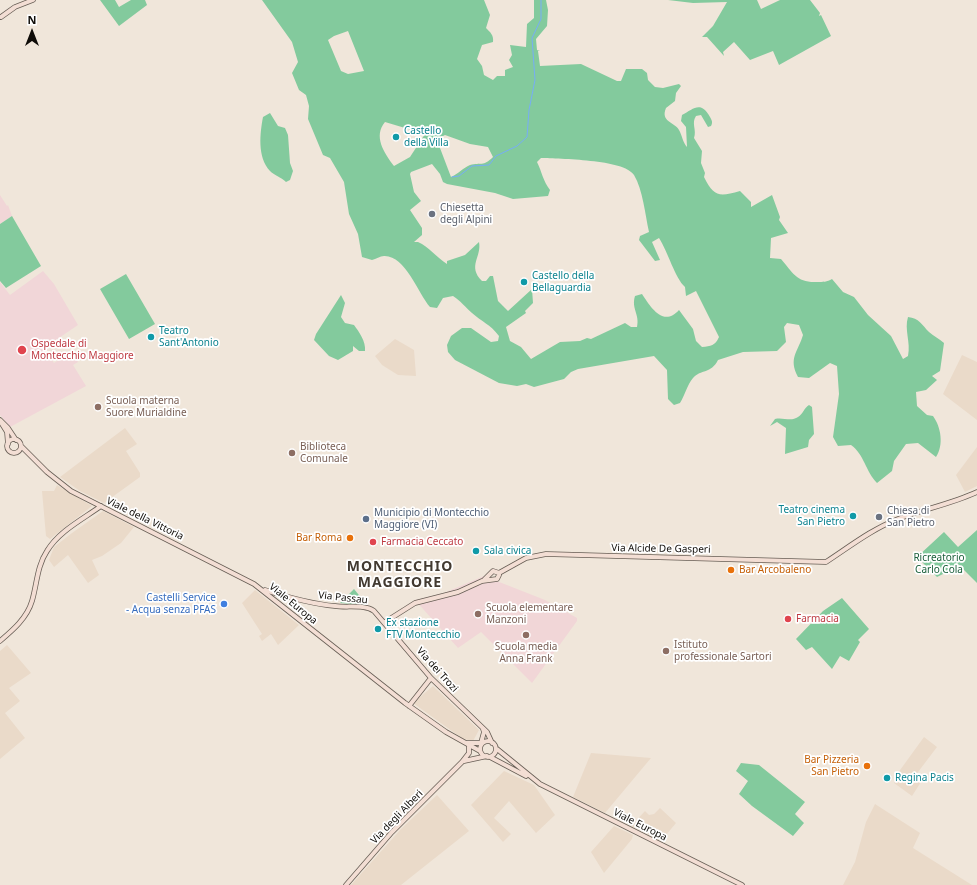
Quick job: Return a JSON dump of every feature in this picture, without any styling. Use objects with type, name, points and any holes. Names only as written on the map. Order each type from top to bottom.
[{"type":"street","points":[[1,17],[15,7],[33,0]]},
{"type":"street","points":[[0,420],[7,432],[8,444],[11,451],[30,453]]},
{"type":"street","name":"Viale della Vittoria","points":[[0,420],[21,446],[64,486],[261,588]]},
{"type":"street","points":[[8,444],[11,440],[16,440]]},
{"type":"street","points":[[17,452],[21,446]]},
{"type":"street","name":"Via Alcide De Gasperi","points":[[499,572],[526,558],[546,554],[826,562],[862,538],[896,520],[958,501],[977,492]]},
{"type":"street","points":[[0,641],[19,623],[29,609],[41,563],[53,542],[61,534],[101,506]]},
{"type":"street","points":[[385,622],[415,603],[458,592],[482,581],[492,579],[497,580],[499,578],[499,572],[495,570],[482,581]]},
{"type":"street","points":[[490,574],[492,579]]},
{"type":"street","name":"Via Passau","points":[[261,588],[300,599],[334,606],[372,609],[385,622]]},
{"type":"street","name":"Viale Europa","points":[[261,588],[388,690],[427,719],[467,745],[742,885]]},
{"type":"street","name":"Via dei Trozi","points":[[385,622],[431,678],[487,732],[492,743]]},
{"type":"street","points":[[409,706],[431,678]]},
{"type":"street","name":"Viale Europa","points":[[388,690],[427,719]]},
{"type":"street","points":[[475,759],[479,756],[484,732],[480,726]]},
{"type":"street","points":[[467,745],[486,741],[492,743]]},
{"type":"street","name":"Viale Europa","points":[[492,743],[531,778]]},
{"type":"street","name":"Via degli Alberi","points":[[346,885],[392,832],[469,754],[467,745]]},
{"type":"street","points":[[462,762],[493,756],[497,749]]},
{"type":"shaded area","points":[[0,195],[7,206],[8,205],[12,216],[0,224]]},
{"type":"shaded area","name":"Ospedale di Montecchio Maggiore","points":[[43,271],[54,284],[78,325],[44,348],[54,363],[72,352],[78,362],[73,365],[86,386],[10,427],[0,415],[0,282],[10,295]]},
{"type":"shaded area","points":[[395,339],[414,350],[416,376],[398,375],[382,365],[375,356]]},
{"type":"shaded area","points":[[962,355],[977,362],[977,420],[943,394]]},
{"type":"shaded area","points":[[125,428],[137,444],[126,451],[140,473],[140,477],[104,503],[80,491],[60,477]]},
{"type":"shaded area","points":[[977,447],[977,486],[965,492],[956,475]]},
{"type":"shaded area","points":[[57,485],[92,506],[50,539],[46,536],[42,491],[54,491]]},
{"type":"shaded area","points":[[103,511],[134,527],[121,543],[102,556],[92,560],[99,575],[88,583],[68,555],[54,567],[49,560],[54,547]]},
{"type":"shaded area","points":[[484,576],[545,600],[577,618],[577,621],[532,683],[481,632],[458,648],[415,600],[444,593]]},
{"type":"shaded area","points":[[255,590],[299,625],[278,645],[271,634],[262,641],[259,636],[262,634],[242,603]]},
{"type":"shaded area","points":[[7,645],[31,673],[9,688],[20,701],[5,713],[25,738],[0,759],[0,651]]},
{"type":"shaded area","points":[[433,686],[479,730],[473,741],[463,739],[413,703]]},
{"type":"shaded area","points":[[924,737],[937,747],[915,776],[921,782],[912,796],[894,783],[895,777]]},
{"type":"shaded area","points":[[591,753],[651,758],[605,813],[573,797]]},
{"type":"shaded area","points":[[504,771],[534,785],[555,815],[536,833],[509,801],[494,818],[511,834],[503,842],[471,805]]},
{"type":"shaded area","points":[[437,795],[469,831],[401,885],[351,885],[401,829]]},
{"type":"shaded area","points":[[875,804],[920,833],[913,848],[972,885],[843,885],[855,862],[866,822]]},
{"type":"shaded area","points":[[660,808],[676,823],[661,841],[631,826],[645,811],[649,815],[654,814]]},
{"type":"shaded area","points":[[614,826],[633,835],[632,839],[604,873],[591,852]]},
{"type":"green space","points":[[100,0],[115,0],[119,7],[131,0],[145,0],[147,5],[119,26]]},
{"type":"green space","points":[[262,0],[484,0],[490,15],[486,28],[492,36],[493,42],[482,45],[477,59],[482,66],[484,75],[493,80],[497,76],[505,76],[505,70],[513,67],[509,60],[512,55],[510,45],[526,47],[527,24],[534,18],[534,0],[546,0],[548,10],[547,26],[536,39],[537,50],[540,51],[538,51],[540,66],[581,64],[617,81],[621,81],[626,69],[642,69],[647,73],[648,80],[655,87],[663,88],[679,84],[681,86],[676,93],[675,101],[666,108],[665,116],[666,119],[677,127],[687,147],[686,127],[681,121],[682,115],[697,107],[700,107],[707,112],[712,121],[711,126],[708,127],[701,115],[696,116],[694,121],[694,138],[702,151],[701,163],[705,173],[704,177],[714,192],[718,194],[727,194],[740,191],[751,202],[751,207],[772,195],[780,217],[779,220],[788,233],[771,238],[770,258],[781,259],[792,273],[805,281],[823,282],[832,279],[843,292],[854,297],[868,315],[891,336],[903,359],[908,356],[909,351],[907,327],[908,317],[918,320],[944,343],[940,371],[932,376],[937,380],[926,390],[916,392],[917,406],[927,415],[933,416],[940,431],[941,442],[936,457],[918,443],[906,444],[894,461],[892,471],[877,483],[870,474],[859,453],[851,445],[838,446],[833,437],[839,394],[837,366],[830,363],[809,378],[798,377],[795,370],[794,360],[803,335],[799,325],[787,323],[784,327],[786,342],[777,351],[743,352],[718,360],[712,367],[699,373],[693,378],[680,403],[674,405],[668,399],[667,370],[654,356],[578,369],[571,372],[564,379],[534,387],[526,384],[517,386],[499,383],[455,360],[448,352],[447,345],[451,336],[462,328],[471,328],[491,342],[498,341],[499,336],[453,296],[443,298],[437,308],[430,307],[405,268],[392,257],[382,256],[372,260],[362,257],[358,234],[349,214],[344,182],[330,158],[323,155],[308,119],[309,106],[306,95],[299,90],[292,73],[298,62],[292,42]],"holes":[[[348,31],[364,71],[348,74],[341,71],[328,40]],[[385,122],[425,134],[410,157],[394,166],[381,144],[380,133]],[[445,135],[470,144],[488,147],[493,157],[484,163],[470,165],[451,177],[440,148],[441,137]],[[541,158],[605,163],[628,170],[634,175],[642,195],[649,232],[640,236],[639,240],[655,261],[660,260],[652,242],[659,238],[678,278],[685,287],[686,296],[696,291],[719,337],[714,344],[702,347],[696,341],[693,329],[679,310],[668,317],[662,316],[653,309],[642,294],[635,296],[634,301],[638,322],[637,327],[631,327],[625,323],[591,339],[587,338],[580,341],[560,342],[531,359],[521,347],[510,341],[506,327],[526,313],[525,311],[533,303],[532,289],[508,311],[498,301],[493,276],[490,276],[486,281],[482,281],[478,276],[475,266],[479,252],[479,242],[465,255],[447,261],[447,264],[422,244],[414,242],[422,235],[422,228],[410,210],[421,201],[414,192],[410,174],[411,172],[432,164],[440,174],[443,182],[447,184],[495,193],[513,199],[548,196],[550,190],[544,180],[537,162]]]},
{"type":"green space","points":[[668,0],[757,0],[761,9],[780,0],[810,0],[820,13],[819,16],[821,15],[831,36],[779,65],[773,51],[750,60],[734,42],[723,52],[724,56],[707,37],[702,37],[713,26],[727,2],[693,3]]},
{"type":"green space","points":[[270,113],[278,126],[285,128],[288,135],[290,163],[293,171],[290,180],[286,182],[270,171],[261,152],[260,137],[263,117]]},
{"type":"green space","points":[[12,216],[41,266],[6,288],[0,281],[0,224]]},
{"type":"green space","points":[[126,274],[155,324],[129,339],[100,289]]},
{"type":"green space","points":[[341,295],[345,303],[341,317],[345,323],[354,325],[363,340],[365,351],[359,351],[353,346],[353,351],[338,360],[329,356],[314,340],[316,334]]},
{"type":"green space","points":[[809,405],[812,407],[814,434],[809,440],[808,447],[785,454],[786,428],[777,422],[770,426],[775,419],[790,419],[800,416]]},
{"type":"green space","name":"Ricreatorio Carlo Cola","points":[[977,530],[977,583],[957,563],[947,572],[937,577],[917,557],[944,532],[958,547]]},
{"type":"green space","points":[[354,589],[367,605],[340,603]]},
{"type":"green space","points":[[842,598],[869,629],[858,640],[860,642],[849,661],[840,656],[832,669],[812,647],[806,650],[796,639],[823,611]]},
{"type":"green space","points":[[741,763],[759,765],[805,802],[795,814],[804,823],[793,836],[752,806],[739,794],[748,781],[736,771]]},
{"type":"waterway","points":[[452,177],[459,176],[472,166],[489,165],[496,156],[517,146],[527,137],[529,110],[535,80],[532,38],[541,19],[541,0]]},
{"type":"place","name":"Castello della Villa","points":[[396,137]]},
{"type":"place","name":"Chiesetta degli Alpini","points":[[432,214]]},
{"type":"place","name":"Castello della Bellaguardia","points":[[524,282]]},
{"type":"place","name":"Teatro Sant'Antonio","points":[[151,337]]},
{"type":"place","name":"Ospedale di Montecchio Maggiore","points":[[22,350]]},
{"type":"place","name":"Scuola materna Suore Murialdine","points":[[98,407]]},
{"type":"place","name":"Biblioteca Comunale","points":[[292,453]]},
{"type":"place","name":"Teatro cinema San Pietro","points":[[853,516]]},
{"type":"place","name":"Chiesa di San Pietro","points":[[879,517]]},
{"type":"place","name":"Municipio di Montecchio Maggiore (VI)","points":[[366,519]]},
{"type":"place","name":"Bar Roma","points":[[350,538]]},
{"type":"place","name":"Farmacia Ceccato","points":[[373,542]]},
{"type":"place","name":"Sala civica","points":[[476,551]]},
{"type":"place","name":"Bar Arcobaleno","points":[[731,570]]},
{"type":"place","name":"Castelli Service - Acqua senza PFAS","points":[[224,604]]},
{"type":"place","name":"Scuola elementare Manzoni","points":[[478,614]]},
{"type":"place","name":"Farmacia","points":[[788,619]]},
{"type":"place","name":"Ex stazione FTV Montecchio","points":[[378,629]]},
{"type":"place","name":"Scuola media Anna Frank","points":[[526,635]]},
{"type":"place","name":"Istituto professionale Sartori","points":[[666,651]]},
{"type":"place","name":"Bar Pizzeria San Pietro","points":[[867,766]]},
{"type":"place","name":"Regina Pacis","points":[[887,778]]},
{"type":"district","name":"MONTECCHIO MAGGIORE","points":[[400,576]]}]
